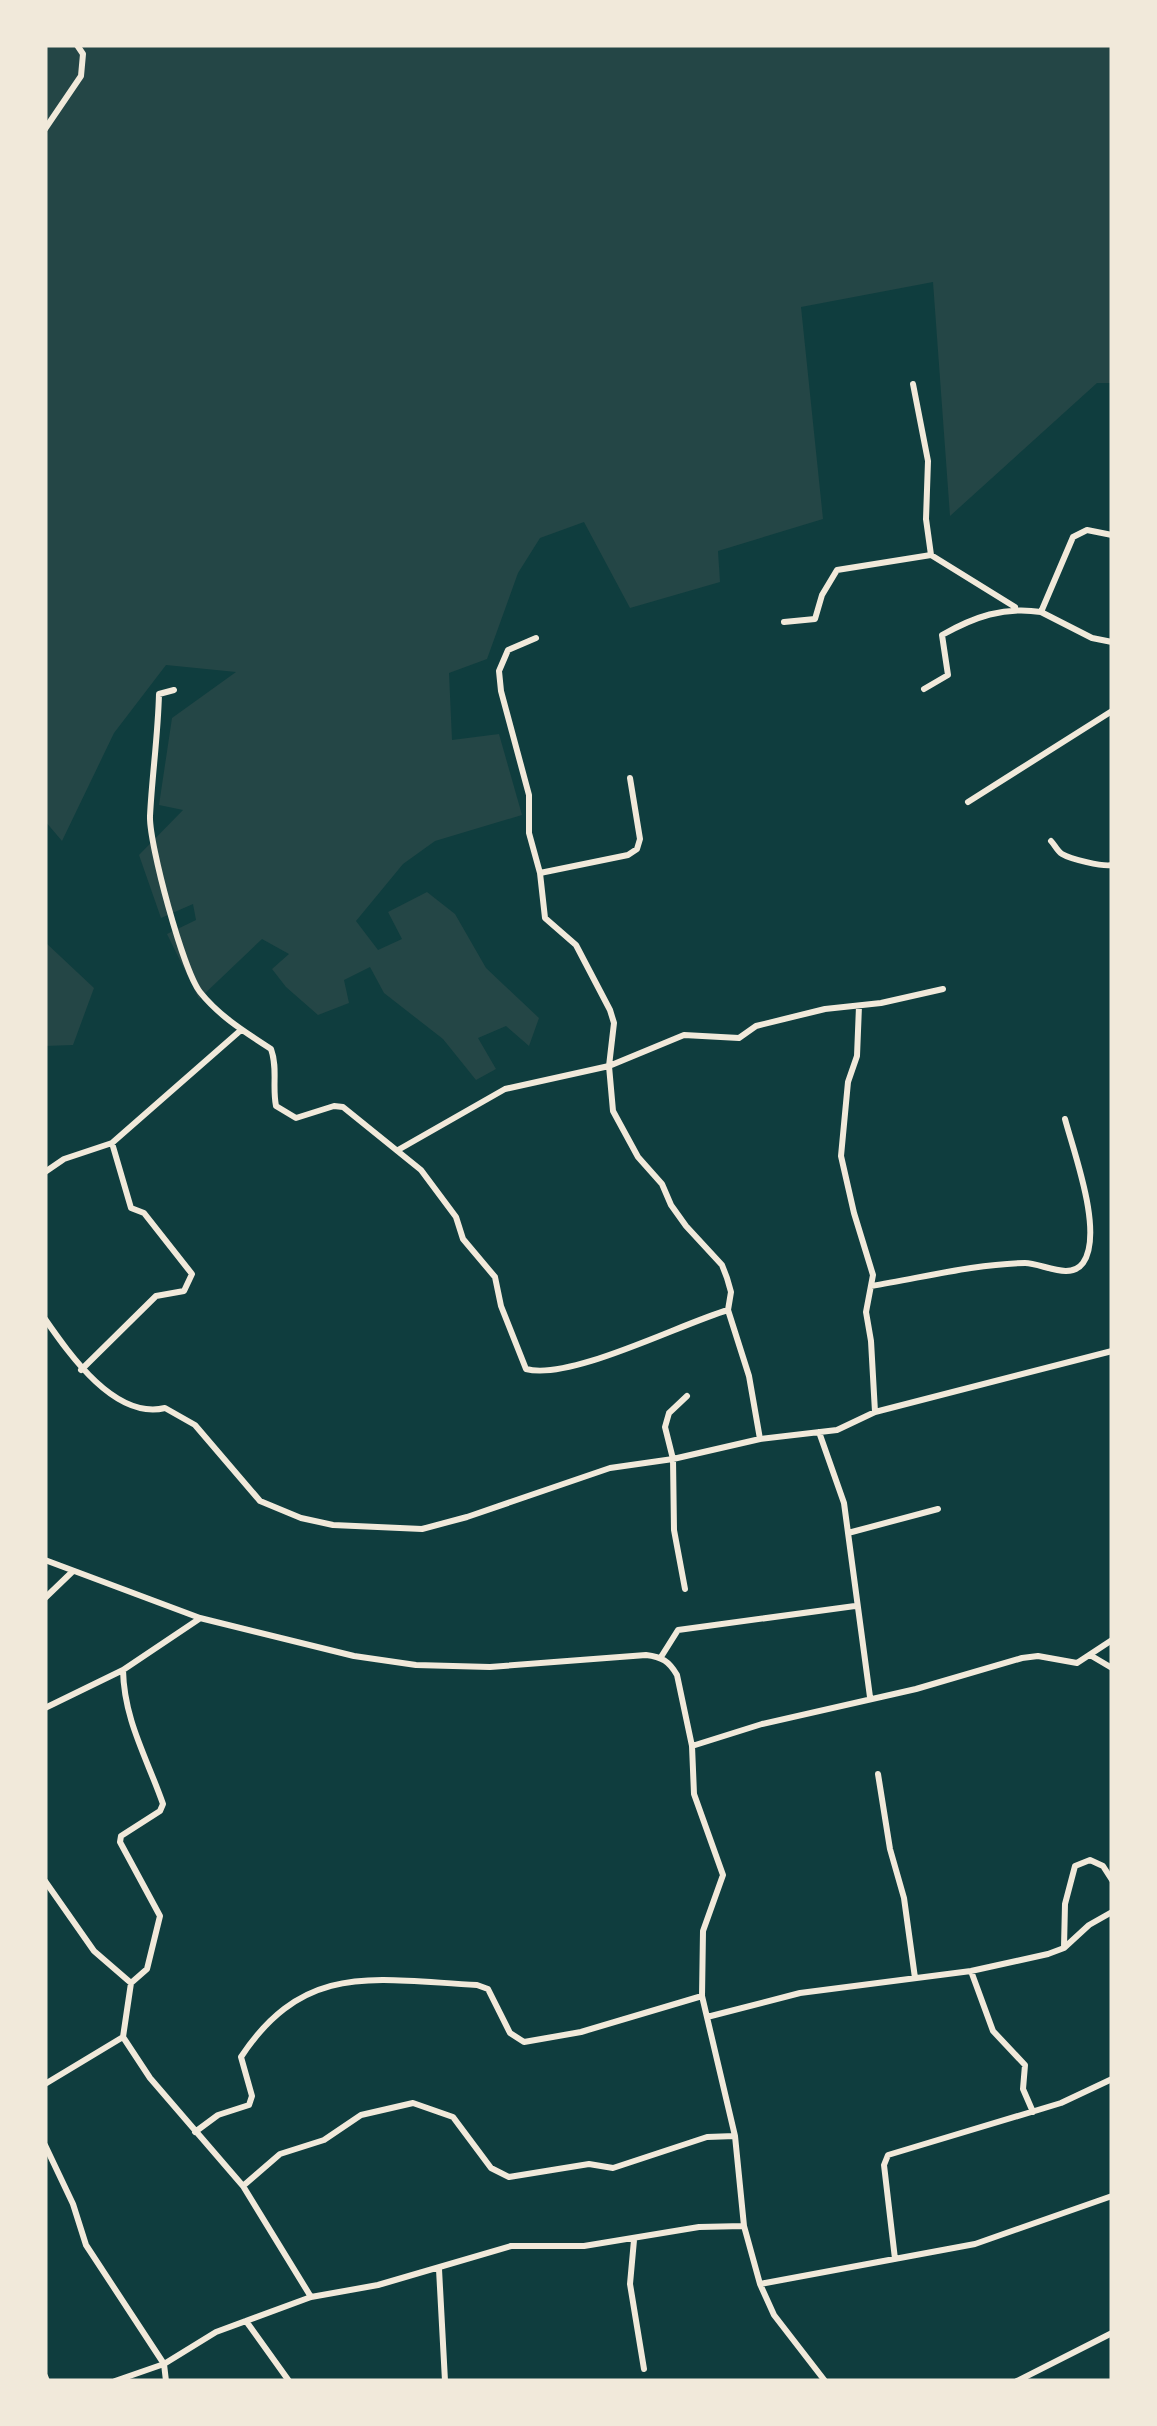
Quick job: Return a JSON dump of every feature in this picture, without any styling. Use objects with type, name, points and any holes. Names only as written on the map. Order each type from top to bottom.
[{"type":"street","points":[[45,130],[81,76],[83,54],[78,45]]},
{"type":"street","points":[[914,384],[928,461],[926,519],[931,555]]},
{"type":"street","points":[[1042,612],[1076,533],[1087,530],[1112,535]]},
{"type":"street","points":[[784,622],[814,619],[837,570],[931,555],[1016,608]]},
{"type":"street","points":[[924,689],[948,675],[942,635],[980,616],[1016,608],[1042,612],[1092,638],[1112,642]]},
{"type":"street","points":[[536,638],[508,650],[499,671],[509,728],[529,795],[529,833],[540,873],[545,918],[576,945],[610,1010],[614,1024],[609,1066],[613,1111],[638,1157],[662,1184],[671,1204],[722,1265],[730,1292],[728,1310],[749,1376],[760,1439]]},
{"type":"street","points":[[174,690],[160,694],[150,821],[168,906],[196,987],[221,1015],[271,1049],[276,1106],[296,1118],[334,1106],[344,1107],[421,1170],[456,1217],[462,1238],[495,1276],[526,1369],[548,1372],[580,1364],[728,1310]]},
{"type":"street","points":[[968,802],[1112,712]]},
{"type":"street","points":[[540,873],[637,849],[640,839],[630,778]]},
{"type":"street","points":[[1050,840],[1064,855],[1084,858],[1098,866],[1112,866]]},
{"type":"street","points":[[398,1150],[505,1090],[609,1066],[684,1035],[739,1038],[756,1026],[944,989]]},
{"type":"street","points":[[859,1006],[857,1056],[848,1082],[842,1156],[873,1275],[866,1312],[875,1412]]},
{"type":"street","points":[[45,1172],[64,1159],[112,1143],[241,1030]]},
{"type":"street","points":[[871,1286],[1006,1264],[1030,1263],[1061,1271],[1077,1269],[1085,1261],[1091,1236],[1086,1198],[1065,1119]]},
{"type":"street","points":[[80,1370],[156,1296],[184,1291],[192,1274],[144,1213],[130,1208],[112,1143]]},
{"type":"street","points":[[45,1320],[80,1370],[126,1403],[150,1412],[165,1408],[196,1425],[260,1501],[300,1518],[332,1525],[422,1528],[467,1517],[610,1468],[673,1459],[760,1439],[836,1430],[875,1412],[1112,1351]]},
{"type":"street","points":[[685,1588],[674,1530],[673,1459],[666,1418],[687,1396]]},
{"type":"street","points":[[820,1432],[844,1503],[870,1697]]},
{"type":"street","points":[[848,1533],[938,1509]]},
{"type":"street","points":[[45,1560],[200,1618],[354,1656],[416,1665],[490,1667],[661,1657]]},
{"type":"street","points":[[45,1598],[72,1572]]},
{"type":"street","points":[[661,1657],[678,1630],[855,1606]]},
{"type":"street","points":[[45,1708],[123,1670],[200,1618]]},
{"type":"street","points":[[692,1746],[1022,1658],[1038,1656],[1077,1663],[1112,1640]]},
{"type":"street","points":[[1090,1655],[1112,1668]]},
{"type":"street","points":[[661,1657],[676,1674],[692,1746],[694,1794],[723,1875],[703,1932],[702,1996],[736,2136],[744,2226],[760,2284],[774,2315],[826,2381]]},
{"type":"street","points":[[123,1670],[130,1722],[164,1804],[121,1836],[120,1842],[160,1916],[147,1969],[131,1983],[123,2038],[150,2078],[243,2186],[311,2297]]},
{"type":"street","points":[[878,1774],[890,1849],[904,1898],[915,1978]]},
{"type":"street","points":[[1064,1948],[1065,1904],[1075,1866],[1090,1860],[1103,1866],[1112,1880]]},
{"type":"street","points":[[45,1881],[94,1951],[131,1983]]},
{"type":"street","points":[[707,2017],[800,1994],[971,1971],[1064,1948],[1088,1925],[1112,1912]]},
{"type":"street","points":[[971,1971],[993,2031],[1026,2065],[1023,2089],[1033,2112]]},
{"type":"street","points":[[194,2132],[218,2115],[249,2105],[252,2096],[240,2056],[278,2014],[312,1990],[383,1978],[477,1985],[488,1989],[510,2032],[524,2042],[580,2032],[702,1996]]},
{"type":"street","points":[[45,2084],[123,2038]]},
{"type":"street","points":[[895,2258],[884,2165],[888,2155],[1033,2112],[1112,2079]]},
{"type":"street","points":[[243,2186],[280,2154],[324,2140],[362,2116],[412,2102],[453,2117],[491,2168],[509,2177],[589,2164],[612,2168],[707,2138],[736,2136]]},
{"type":"street","points":[[45,2145],[73,2204],[86,2245],[164,2364],[166,2381]]},
{"type":"street","points":[[760,2284],[988,2240],[1112,2196]]},
{"type":"street","points":[[114,2381],[164,2364],[216,2332],[311,2297],[378,2285],[510,2246],[584,2246],[699,2227],[744,2226]]},
{"type":"street","points":[[634,2240],[630,2284],[644,2369]]},
{"type":"street","points":[[439,2269],[438,2306],[446,2381]]},
{"type":"street","points":[[246,2320],[289,2381]]},
{"type":"street","points":[[1017,2381],[1112,2333]]},
{"type":"shaded area","points":[[45,45],[1112,45],[1112,383],[1097,383],[950,516],[933,282],[801,307],[823,519],[718,551],[720,582],[630,608],[584,522],[540,538],[518,573],[487,659],[449,673],[452,740],[499,734],[522,815],[435,841],[403,864],[356,921],[378,950],[402,939],[388,912],[427,892],[455,914],[486,968],[539,1018],[529,1046],[506,1026],[478,1038],[496,1069],[476,1080],[443,1039],[384,993],[370,967],[344,980],[349,1003],[318,1015],[272,969],[289,954],[262,939],[199,999],[167,934],[196,920],[193,904],[161,918],[139,855],[183,810],[159,805],[172,718],[236,672],[166,665],[114,733],[62,841],[45,821]]},
{"type":"shaded area","points":[[45,942],[94,988],[73,1045],[45,1046]]}]
